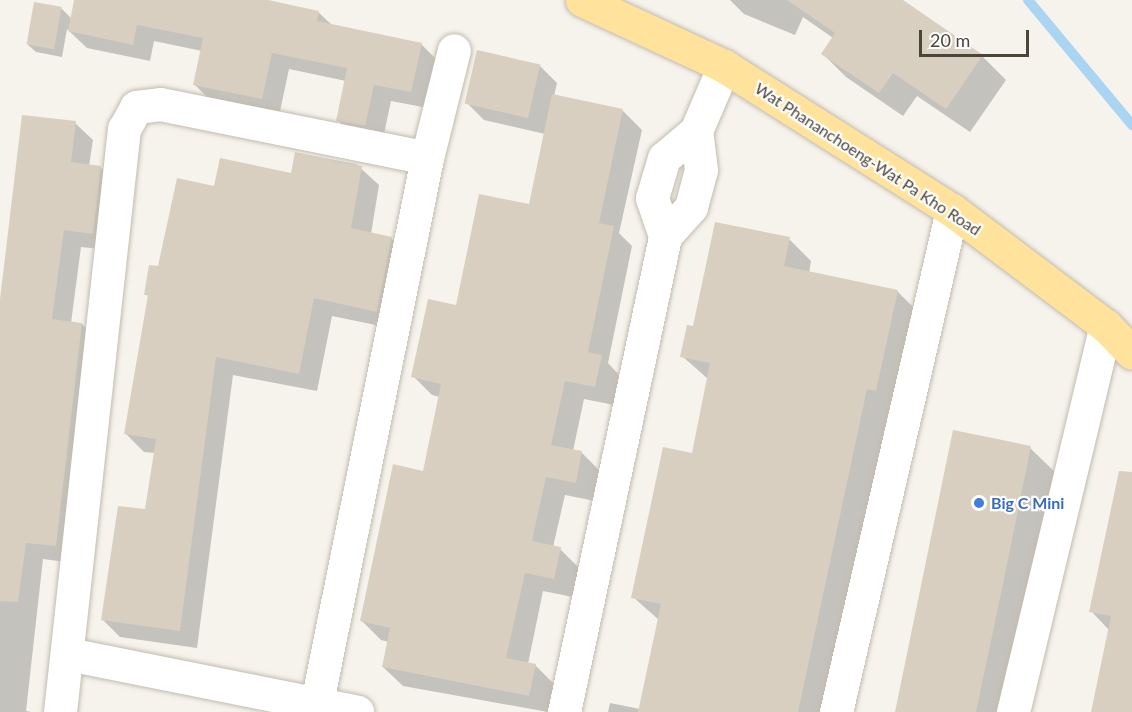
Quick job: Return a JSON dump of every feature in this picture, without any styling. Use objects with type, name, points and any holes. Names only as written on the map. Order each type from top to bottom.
[{"type":"main road","name":"Wat Phananchoeng-Wat Pa Kho Road","points":[[582,0],[724,66],[952,210],[1106,326],[1132,353]]},
{"type":"street","points":[[316,708],[427,158],[454,50]]},
{"type":"street","points":[[564,712],[665,236],[652,198],[664,158],[696,131],[724,66]]},
{"type":"street","points":[[60,712],[124,129],[136,106],[160,104],[427,158]]},
{"type":"street","points":[[836,712],[952,210]]},
{"type":"street","points":[[1013,712],[1106,326]]},
{"type":"street","points":[[68,654],[316,708],[357,712]]},
{"type":"building","points":[[74,0],[268,0],[319,11],[317,21],[422,43],[411,92],[374,85],[365,126],[336,121],[347,68],[272,53],[262,99],[193,85],[203,38],[137,25],[133,45],[68,31]]},
{"type":"building","points":[[787,0],[903,0],[983,55],[946,109],[893,73],[879,93],[821,54],[835,33]]},
{"type":"building","points":[[34,2],[62,7],[54,49],[27,44]]},
{"type":"building","points":[[477,50],[540,65],[528,118],[465,104]]},
{"type":"building","points":[[552,94],[623,109],[599,223],[614,226],[588,352],[602,355],[595,387],[565,381],[551,445],[582,451],[576,483],[546,477],[532,541],[561,547],[554,579],[525,573],[506,658],[536,664],[529,696],[382,667],[390,628],[360,621],[393,464],[423,471],[441,384],[411,377],[428,299],[456,305],[479,194],[529,204]]},
{"type":"building","points":[[22,115],[76,121],[71,162],[101,166],[93,234],[64,230],[52,319],[82,323],[56,546],[26,543],[18,602],[0,601],[0,299]]},
{"type":"building","points":[[295,152],[362,166],[351,228],[392,237],[377,312],[314,298],[299,374],[216,357],[180,631],[101,620],[118,506],[145,509],[156,439],[124,434],[148,295],[144,295],[149,265],[158,266],[177,178],[214,186],[220,158],[291,173]]},
{"type":"building","points":[[715,222],[790,237],[784,266],[898,290],[876,391],[867,389],[798,712],[638,712],[661,604],[631,598],[663,447],[692,453],[710,363],[680,357],[687,325],[693,326]]},
{"type":"building","points":[[953,430],[1031,446],[1003,584],[976,712],[895,712]]},
{"type":"building","points":[[1119,471],[1132,472],[1132,712],[1091,712],[1111,616],[1089,612]]},
{"type":"waterway","points":[[1028,0],[1132,125]]},
{"type":"place","name":"Big C Mini","points":[[979,503]]}]
